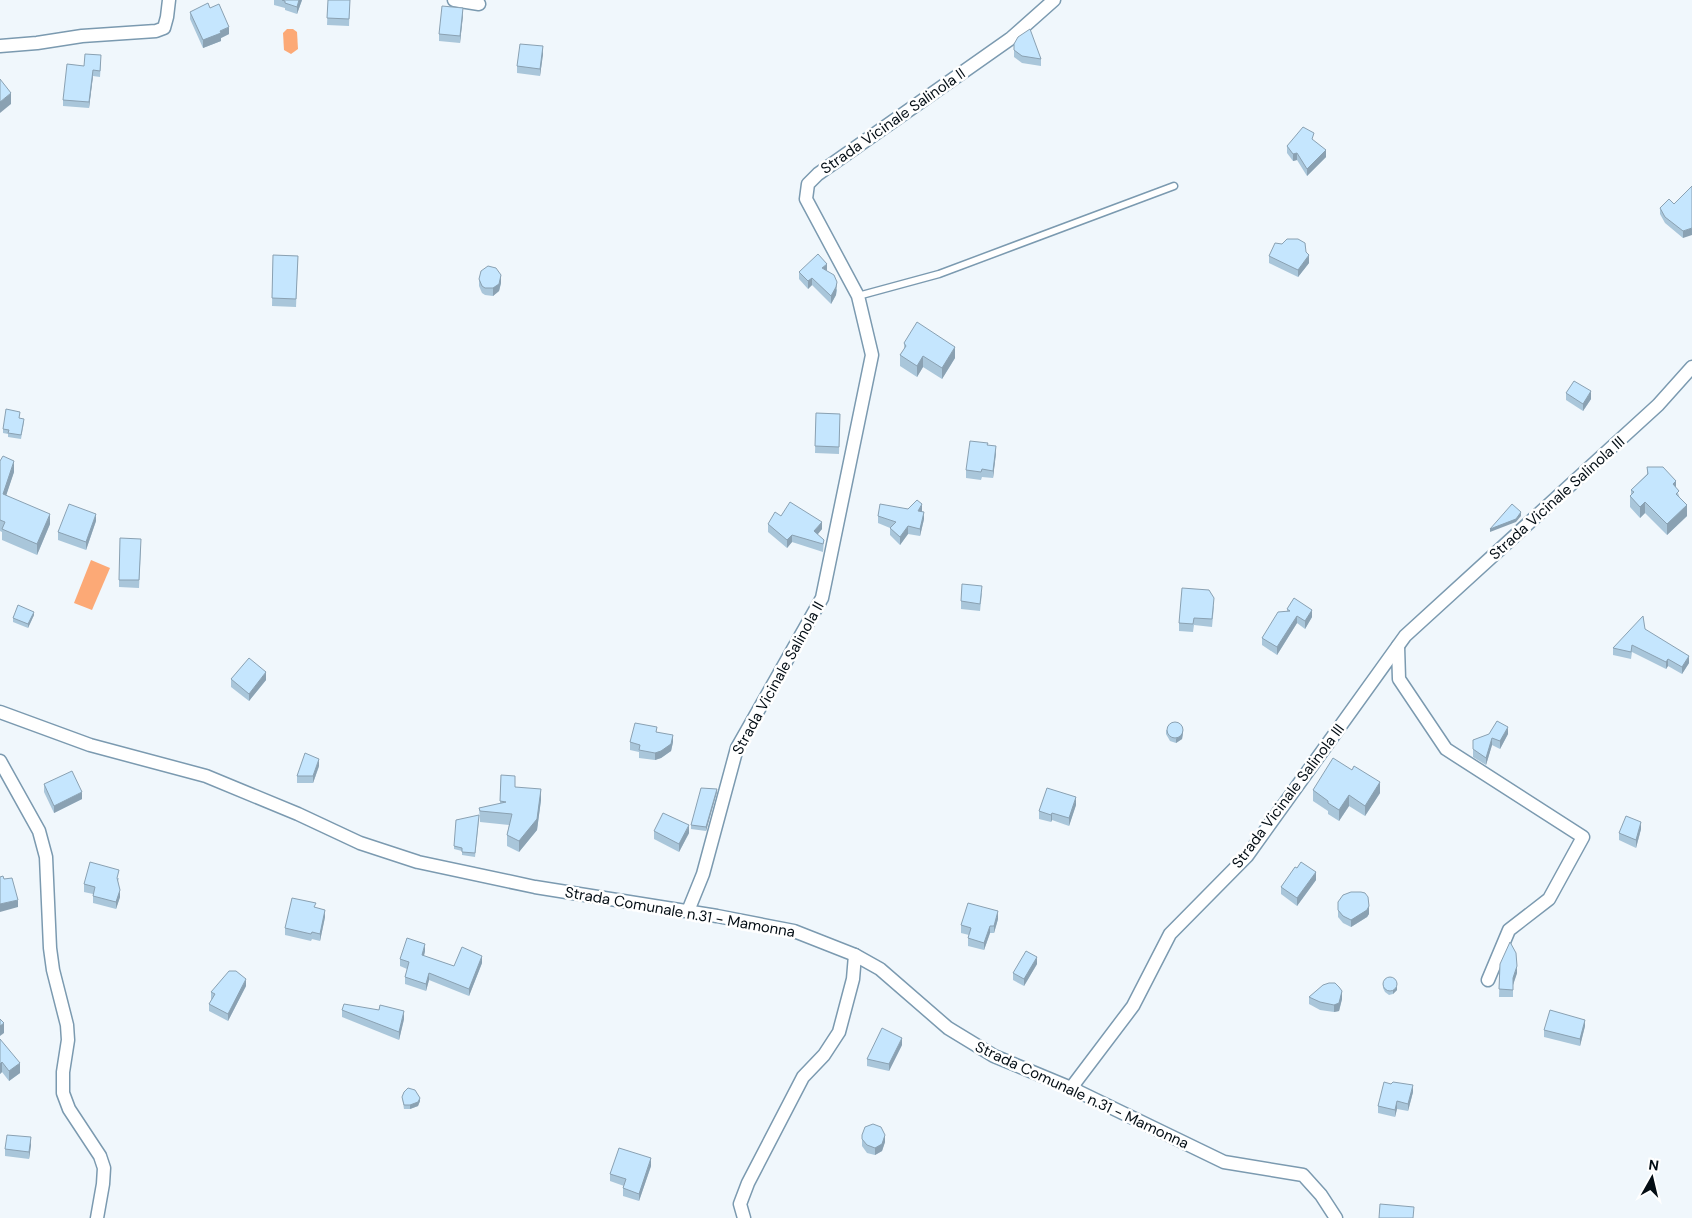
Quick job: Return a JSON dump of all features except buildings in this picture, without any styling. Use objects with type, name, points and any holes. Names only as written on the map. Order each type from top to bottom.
[{"type":"street","points":[[0,46],[37,43],[82,36],[156,31],[164,28],[169,0]]},
{"type":"street","points":[[454,0],[479,4]]},
{"type":"street","name":"Strada Vicinale Salinola II","points":[[688,911],[703,874],[737,748],[822,598],[872,355],[858,296],[806,199],[808,184],[818,174],[1010,39],[1054,0]]},
{"type":"street","name":"Strada Vicinale Salinola III","points":[[1071,1088],[1134,1006],[1170,934],[1247,856],[1406,636],[1658,406],[1692,367]]},
{"type":"street","points":[[1398,646],[1399,679],[1446,749],[1584,837],[1549,899],[1509,930],[1488,980]]},
{"type":"street","name":"Strada Comunale n.31 - Mamonna","points":[[0,712],[90,745],[206,776],[298,814],[360,843],[418,862],[535,887],[765,924],[794,931],[855,954],[880,969],[948,1028],[994,1056],[1071,1088],[1224,1162],[1303,1174],[1321,1195],[1336,1218]]},
{"type":"street","points":[[0,761],[39,831],[46,857],[50,948],[53,970],[67,1025],[68,1040],[62,1093],[68,1109],[100,1156],[104,1168],[97,1218]]},
{"type":"street","points":[[744,1218],[740,1204],[748,1183],[803,1077],[824,1055],[839,1032],[853,979],[855,954]]},
{"type":"lane","points":[[858,296],[939,274],[1174,186]]},
{"type":"shaded area","points":[[287,29],[293,29],[297,32],[298,49],[291,54],[284,50],[283,33]]},
{"type":"shaded area","points":[[91,560],[110,568],[92,610],[74,603]]}]
